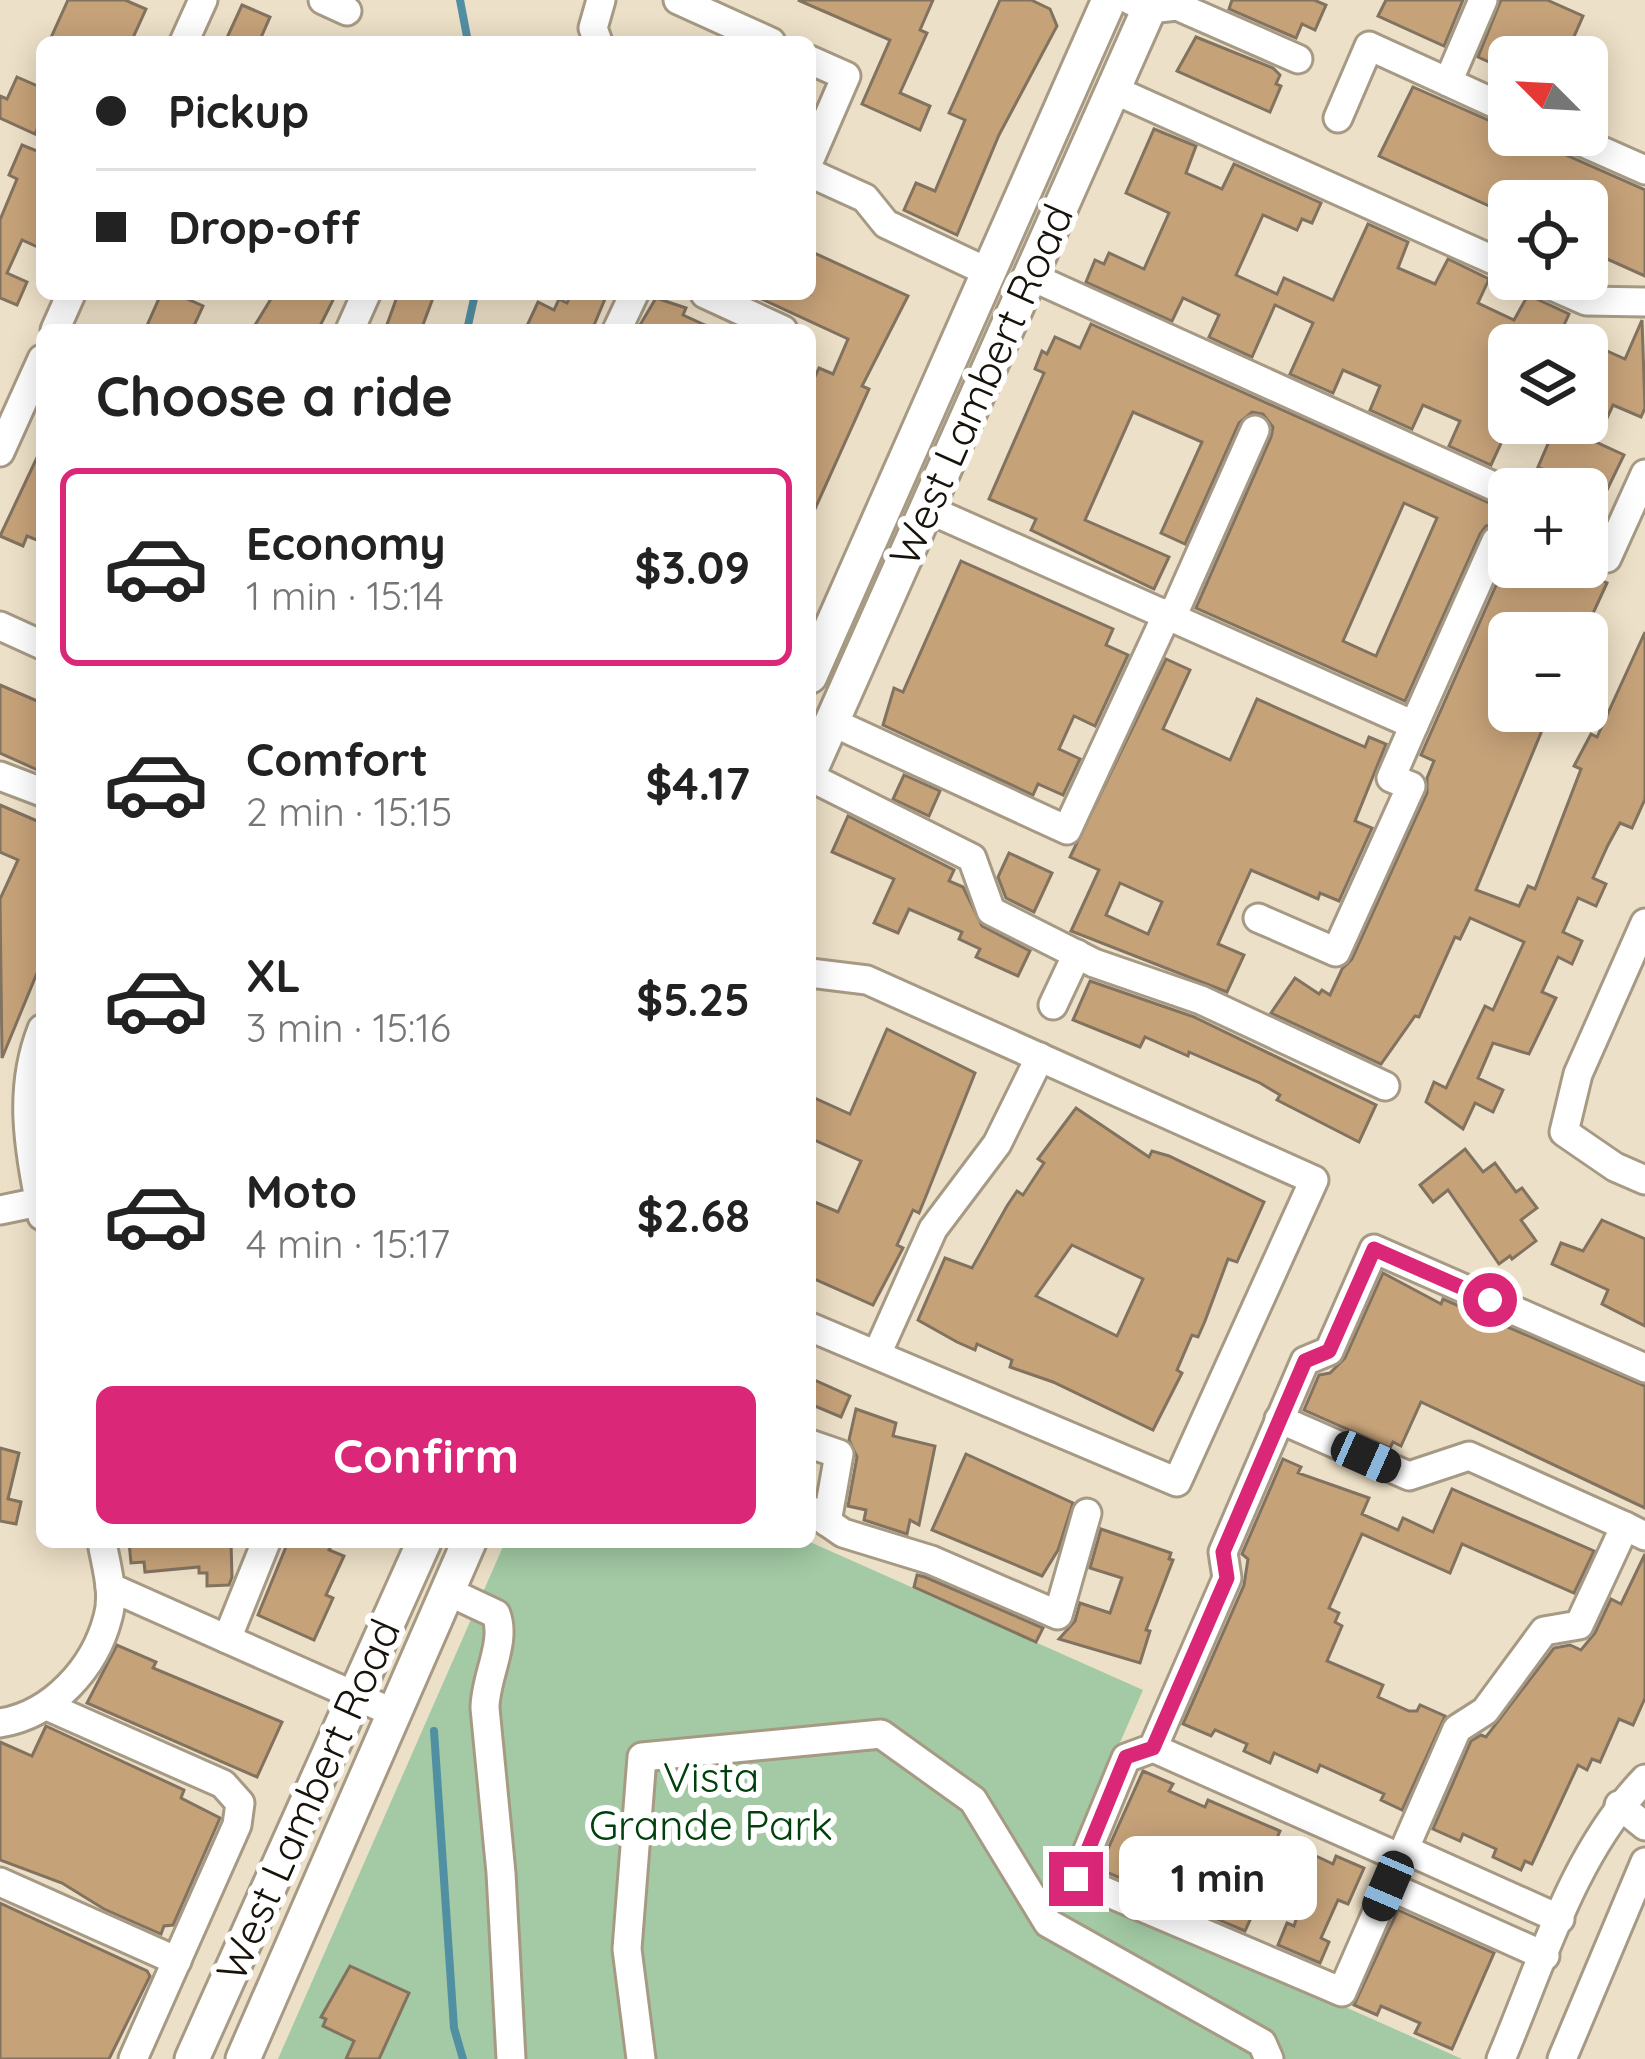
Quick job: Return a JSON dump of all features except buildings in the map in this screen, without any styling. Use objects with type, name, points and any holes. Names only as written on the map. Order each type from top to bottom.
[{"type":"main road","name":"West Lambert Road","points":[[816,662],[1109,0]]},
{"type":"main road","name":"West Lambert Road","points":[[816,760],[1112,89],[1144,3]]},
{"type":"main road","name":"West Lambert Road","points":[[192,2059],[421,1548]]},
{"type":"main road","name":"West Lambert Road","points":[[243,2059],[466,1548]]},
{"type":"street","points":[[187,36],[203,0]]},
{"type":"street","points":[[596,36],[593,28],[601,0]]},
{"type":"street","points":[[678,0],[758,36]]},
{"type":"street","points":[[1448,82],[1483,0]]},
{"type":"street","points":[[1144,3],[1177,6],[1298,58]]},
{"type":"street","points":[[1338,118],[1370,46],[1488,100]]},
{"type":"street","points":[[816,63],[846,76],[816,147]]},
{"type":"street","points":[[1112,89],[1488,258]]},
{"type":"street","points":[[1608,154],[1645,170]]},
{"type":"street","points":[[816,163],[865,198],[886,224],[988,272]]},
{"type":"street","points":[[1030,276],[1488,483]]},
{"type":"street","points":[[718,300],[770,324]]},
{"type":"street","points":[[1582,300],[1645,302]]},
{"type":"street","points":[[0,452],[36,371]]},
{"type":"street","points":[[832,722],[1067,830],[1255,430]]},
{"type":"street","points":[[1608,556],[1645,474]]},
{"type":"street","points":[[925,508],[1414,725]]},
{"type":"street","points":[[1258,919],[1336,952],[1411,786],[1391,778],[1488,559]]},
{"type":"street","points":[[0,626],[36,642]]},
{"type":"street","points":[[0,776],[36,789]]},
{"type":"street","points":[[816,777],[972,858],[992,911],[1077,954],[1201,1000],[1384,1086]]},
{"type":"street","points":[[1645,923],[1578,1074],[1564,1132],[1615,1167],[1645,1180]]},
{"type":"street","points":[[1053,1005],[1077,954]]},
{"type":"street","points":[[816,974],[868,980],[1314,1180],[1178,1483],[816,1329]]},
{"type":"street","points":[[36,1044],[27,1067],[36,1165]]},
{"type":"street","points":[[877,1354],[933,1229],[997,1144],[1040,1057]]},
{"type":"street","points":[[0,1210],[36,1209]]},
{"type":"street","points":[[1153,1748],[1227,1578],[1223,1552],[1279,1418],[1305,1361],[1329,1351],[1374,1249],[1645,1367]]},
{"type":"street","points":[[1279,1418],[1409,1476],[1469,1456],[1635,1531],[1579,1625],[1544,1631],[1485,1711],[1456,1729],[1402,1853],[1342,1992],[1076,1879],[1126,1757],[1153,1748],[1402,1853],[1607,1947]]},
{"type":"street","points":[[816,1446],[838,1454],[819,1516],[843,1533],[931,1560],[1058,1615],[1087,1513]]},
{"type":"street","points":[[0,1723],[49,1707],[85,1665],[108,1616],[110,1587],[103,1548]]},
{"type":"street","points":[[227,1639],[264,1548]]},
{"type":"street","points":[[110,1587],[394,1713]]},
{"type":"street","points":[[447,1591],[496,1614],[500,1626],[485,1708],[501,1873],[511,2059]]},
{"type":"street","points":[[49,1707],[223,1784],[240,1803],[237,1825],[133,2059]]},
{"type":"street","points":[[641,2059],[627,1949],[642,1757],[881,1733],[974,1800],[1048,1923],[1262,2043],[1269,2059]]},
{"type":"street","points":[[1501,2059],[1589,1851],[1619,1805],[1645,1779]]},
{"type":"street","points":[[1619,1805],[1645,1826]]},
{"type":"street","points":[[1562,2059],[1645,1862]]},
{"type":"street","points":[[0,1882],[177,1961]]},
{"type":"street","points":[[1388,1886],[1545,1956]]},
{"type":"green space","name":"Vista Grande Park","points":[[816,1545],[1143,1690],[1060,1880],[1462,2059],[278,2059],[502,1548]]},
{"type":"waterway","points":[[460,0],[467,36]]},
{"type":"waterway","points":[[468,324],[474,300]]},
{"type":"waterway","points":[[434,1731],[454,2028],[463,2059]]},
{"type":"route","points":[[1076,1879],[1126,1757],[1153,1748],[1227,1578],[1223,1552],[1305,1361],[1329,1351],[1374,1249],[1490,1300]]}]
